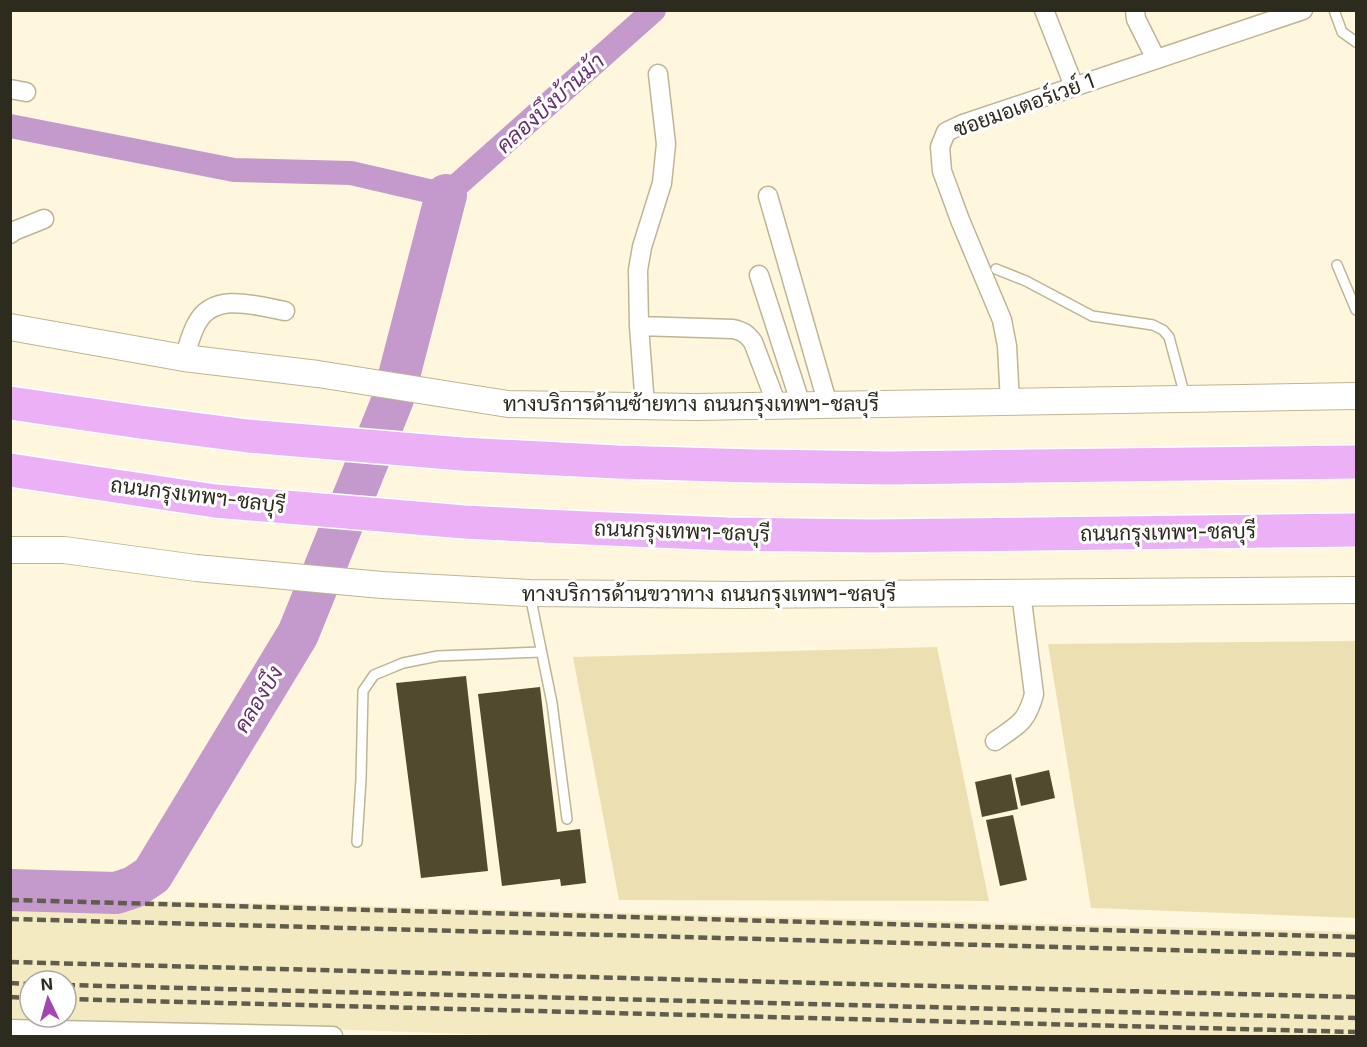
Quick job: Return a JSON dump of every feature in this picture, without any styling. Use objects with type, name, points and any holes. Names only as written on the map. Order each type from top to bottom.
[{"type":"highway","points":[[10,403],[248,436],[462,454],[640,463],[889,468],[1356,462]]},
{"type":"highway","name":"ถนนกรุงเทพฯ-ชลบุรี","points":[[10,470],[215,501],[464,522],[586,528],[727,534],[872,536],[1356,530]]},
{"type":"main road","name":"ทางบริการด้านซ้ายทาง ถนนกรุงเทพฯ-ชลบุรี","points":[[17,326],[184,358],[318,374],[508,404],[696,407],[1356,396]]},
{"type":"main road","name":"ทางบริการด้านขวาทาง ถนนกรุงเทพฯ-ชลบุรี","points":[[10,534],[64,550]]},
{"type":"main road","name":"ทางบริการด้านขวาทาง ถนนกรุงเทพฯ-ชลบุรี","points":[[10,550],[64,550],[196,568],[382,585],[529,593],[742,595],[1356,590]]},
{"type":"street","points":[[1044,10],[1074,86]]},
{"type":"street","points":[[1135,10],[1136,19],[1156,59]]},
{"type":"street","name":"ซอยมอเตอร์เวย์ 1","points":[[1010,402],[1007,346],[1002,320],[942,171],[940,147],[945,132],[963,123],[1303,10]]},
{"type":"street","points":[[645,406],[639,326],[638,270],[642,247],[663,183],[666,144],[658,74]]},
{"type":"street","points":[[768,196],[828,405]]},
{"type":"street","points":[[10,234],[44,219]]},
{"type":"street","points":[[759,275],[789,405]]},
{"type":"street","points":[[184,358],[198,321],[208,310],[220,304],[242,304],[285,311]]},
{"type":"street","points":[[639,326],[742,331],[753,342],[789,405]]},
{"type":"street","points":[[995,741],[1019,723],[1030,710],[1034,694],[1021,593]]},
{"type":"street","points":[[10,1029],[333,1036]]},
{"type":"lane","points":[[1334,10],[1342,32],[1356,42]]},
{"type":"lane","points":[[1337,265],[1356,310]]},
{"type":"lane","points":[[996,269],[1026,281],[1092,316],[1153,325],[1163,330],[1169,337],[1186,399]]},
{"type":"lane","points":[[529,593],[552,703],[567,819]]},
{"type":"lane","points":[[357,842],[363,691],[374,675],[402,663],[438,656],[541,652]]},
{"type":"shaded area","points":[[1356,641],[1356,918],[1091,908],[1048,644]]},
{"type":"shaded area","points":[[937,647],[989,901],[619,900],[573,657]]},
{"type":"shaded area","points":[[11,897],[1356,932],[1356,1036],[522,1036],[78,1020],[78,969],[18,969],[18,1018],[11,1018]]},
{"type":"building","points":[[466,676],[488,871],[421,878],[396,683]]},
{"type":"building","points":[[540,687],[557,832],[580,829],[586,883],[561,886],[560,879],[502,886],[478,694]]},
{"type":"building","points":[[1049,770],[1055,798],[1021,806],[1015,778]]},
{"type":"building","points":[[1011,774],[1018,809],[982,817],[975,782]]},
{"type":"building","points":[[1013,815],[1027,880],[1000,886],[986,820]]},
{"type":"waterway","name":"คลองบึงบ้านม้า","points":[[10,126],[234,170],[351,173],[446,195],[654,10]]},
{"type":"waterway","name":"คลองบึง","points":[[10,890],[116,893],[134,887],[152,875],[298,634],[393,399],[446,195]]},
{"type":"railway","points":[[10,900],[1356,937]]},
{"type":"railway","points":[[10,919],[1356,955]]},
{"type":"railway","points":[[10,962],[1356,997]]},
{"type":"railway","points":[[10,983],[18,983]]},
{"type":"railway","points":[[78,985],[1356,1018]]},
{"type":"railway","points":[[10,997],[18,997]]},
{"type":"railway","points":[[78,999],[1356,1032]]}]
